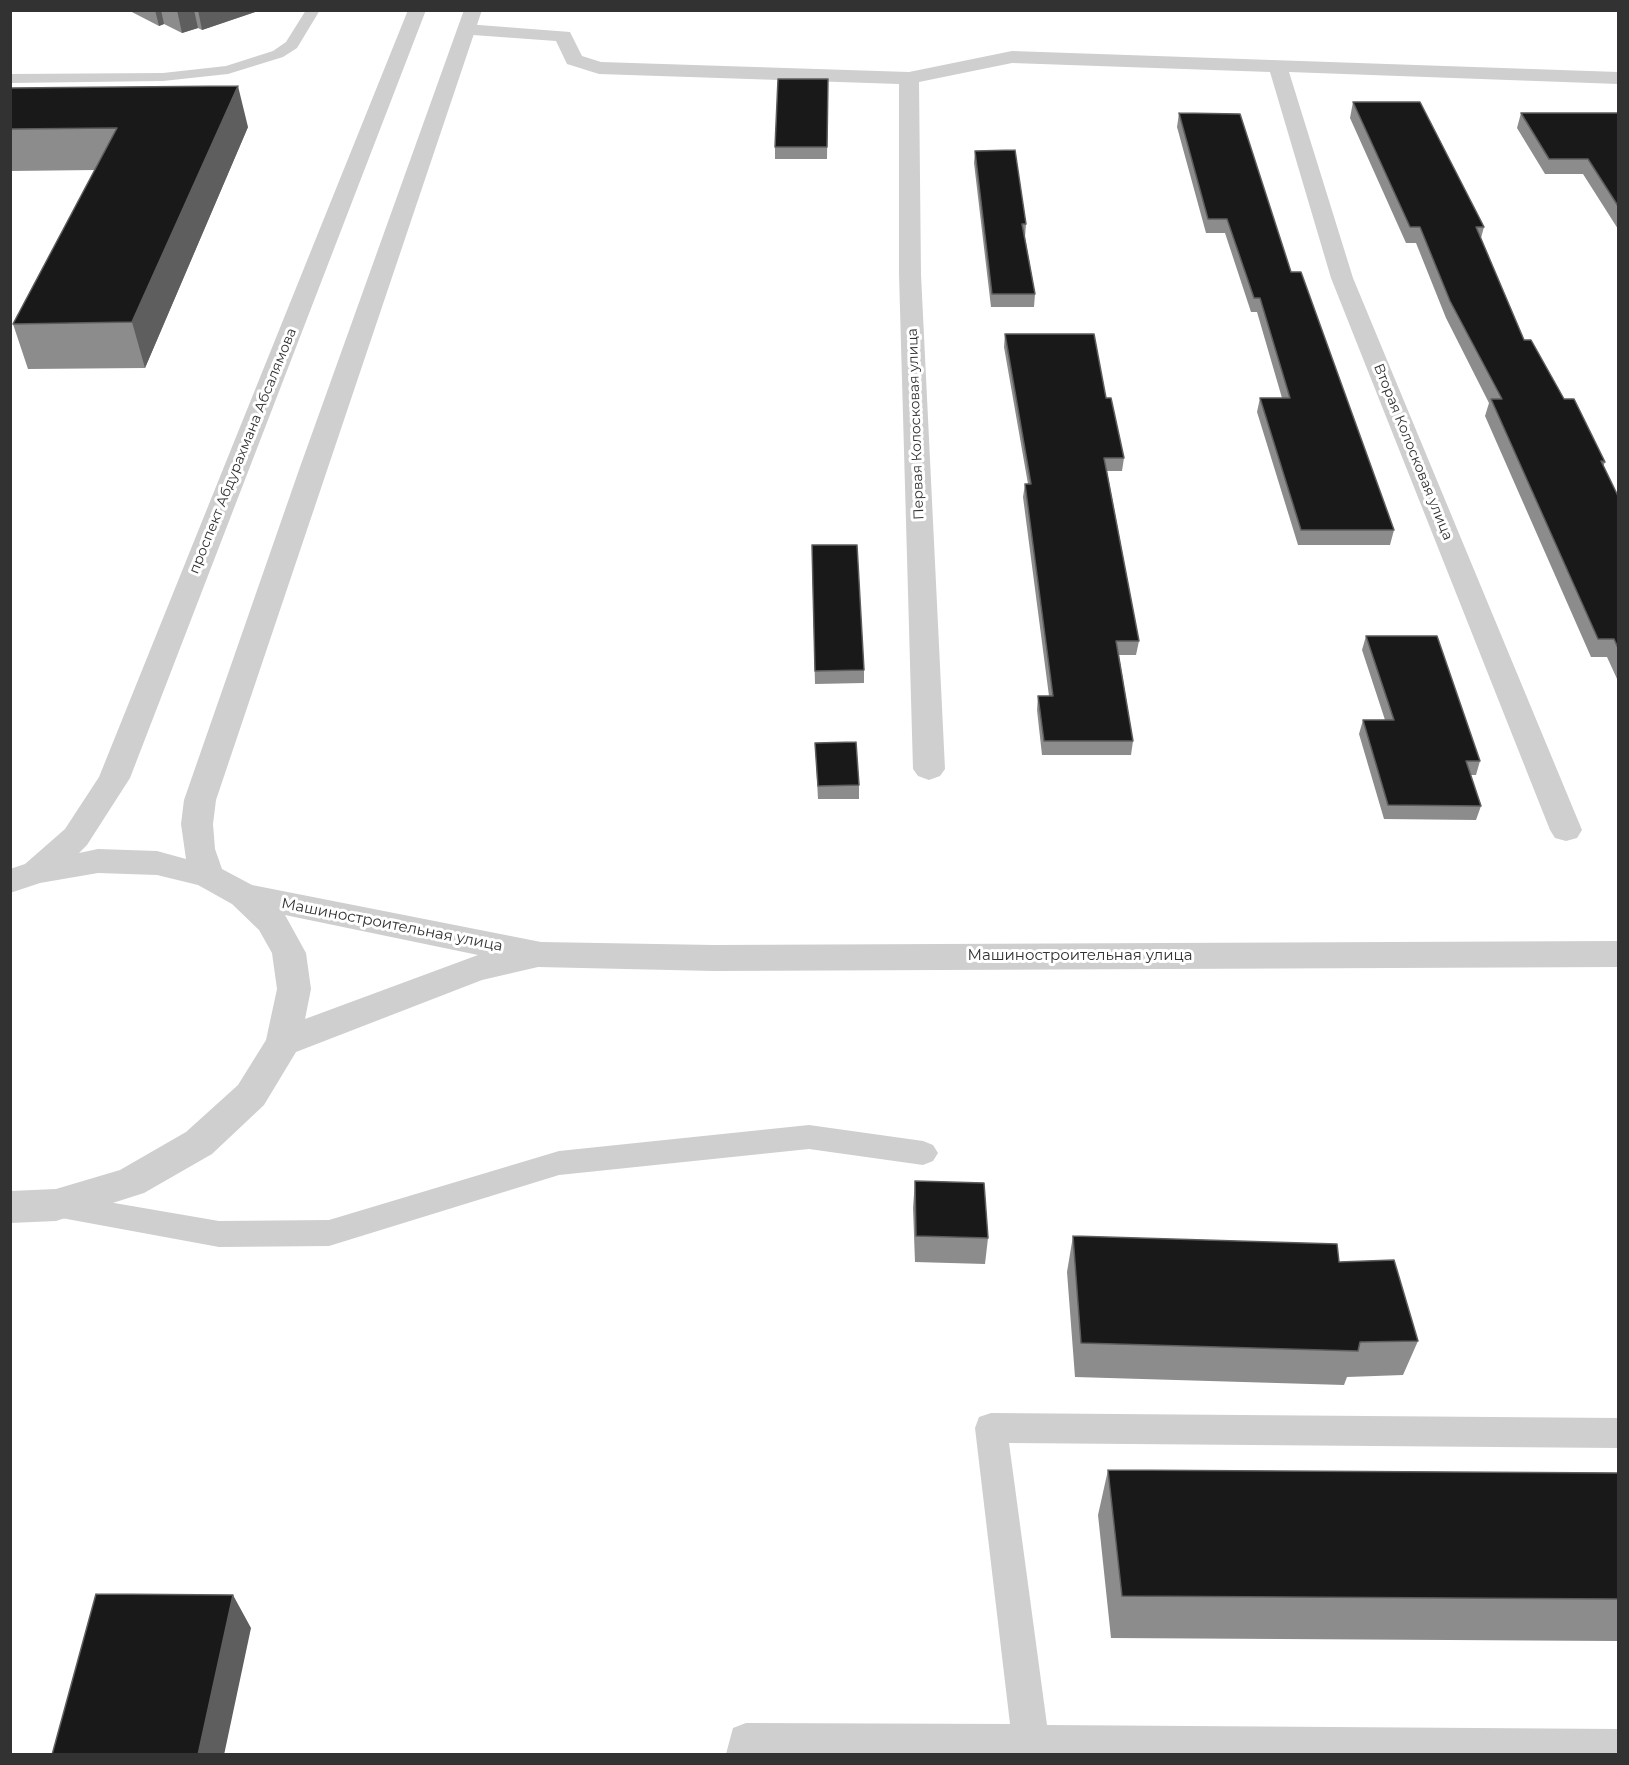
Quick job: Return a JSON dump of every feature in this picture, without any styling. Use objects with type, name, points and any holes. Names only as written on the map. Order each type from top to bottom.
[{"type":"street","name":"проспект Абдурахмана Абсалямова","points":[[24,877],[76,837],[114,778],[417,10]]},
{"type":"street","points":[[208,876],[199,849],[197,824],[200,800],[313,467],[470,20],[563,36],[574,60],[599,68],[909,78],[1012,57],[1618,78]]},
{"type":"street","name":"Вторая Колосковая улица","points":[[1278,67],[1342,278],[1566,830]]},
{"type":"street","name":"Первая Колосковая улица","points":[[909,78],[910,274],[929,769]]},
{"type":"street","points":[[10,1207],[56,1204],[131,1182],[199,1143],[251,1095],[283,1042],[294,989],[288,953],[271,921],[244,895],[208,876],[156,863],[98,861],[24,877]]},
{"type":"street","name":"Машиностроительная улица","points":[[244,895],[541,955],[714,958],[1618,954]]},
{"type":"street","name":"Машиностроительная улица","points":[[283,1042],[477,968],[541,955]]},
{"type":"lane","points":[[10,79],[163,78],[228,70],[278,54],[292,45],[313,10]]},
{"type":"lane","points":[[56,1204],[219,1234],[329,1233],[560,1163],[809,1137],[923,1153]]},
{"type":"lane","points":[[1030,1743],[991,1428],[1618,1432]]},
{"type":"lane","points":[[744,1755],[746,1741],[1030,1743],[1356,1750],[1618,1747]]},
{"type":"building","points":[[778,79],[828,79],[827,147],[775,147]]},
{"type":"building","points":[[238,86],[132,322],[13,324],[117,128],[10,129],[10,88]]},
{"type":"building","points":[[1353,102],[1420,102],[1484,227],[1476,227],[1524,340],[1531,340],[1564,399],[1574,399],[1605,462],[1601,461],[1618,496],[1618,648],[1614,639],[1598,639],[1491,399],[1502,399],[1450,301],[1420,227],[1410,227]]},
{"type":"building","points":[[1179,113],[1240,114],[1291,272],[1301,272],[1394,530],[1301,530],[1260,398],[1290,398],[1260,298],[1254,298],[1227,219],[1208,219]]},
{"type":"building","points":[[1521,113],[1618,113],[1618,206],[1588,159],[1549,159]]},
{"type":"building","points":[[1015,150],[1026,224],[1022,224],[1035,294],[992,294],[975,151]]},
{"type":"building","points":[[1005,334],[1094,334],[1106,398],[1111,398],[1124,458],[1104,458],[1139,641],[1116,641],[1133,741],[1044,741],[1038,696],[1053,696],[1025,484],[1031,484]]},
{"type":"building","points":[[812,545],[857,545],[864,670],[815,671]]},
{"type":"building","points":[[1366,636],[1437,636],[1480,761],[1466,761],[1481,806],[1388,805],[1363,720],[1394,720]]},
{"type":"building","points":[[856,742],[859,785],[818,786],[815,743]]},
{"type":"building","points":[[915,1181],[984,1183],[988,1238],[916,1236]]},
{"type":"building","points":[[1073,1236],[1337,1244],[1339,1262],[1394,1260],[1418,1341],[1360,1342],[1358,1351],[1081,1343]]},
{"type":"building","points":[[1108,1470],[1618,1473],[1618,1599],[1122,1596]]},
{"type":"building","points":[[96,1594],[233,1595],[198,1755],[52,1755]]}]
